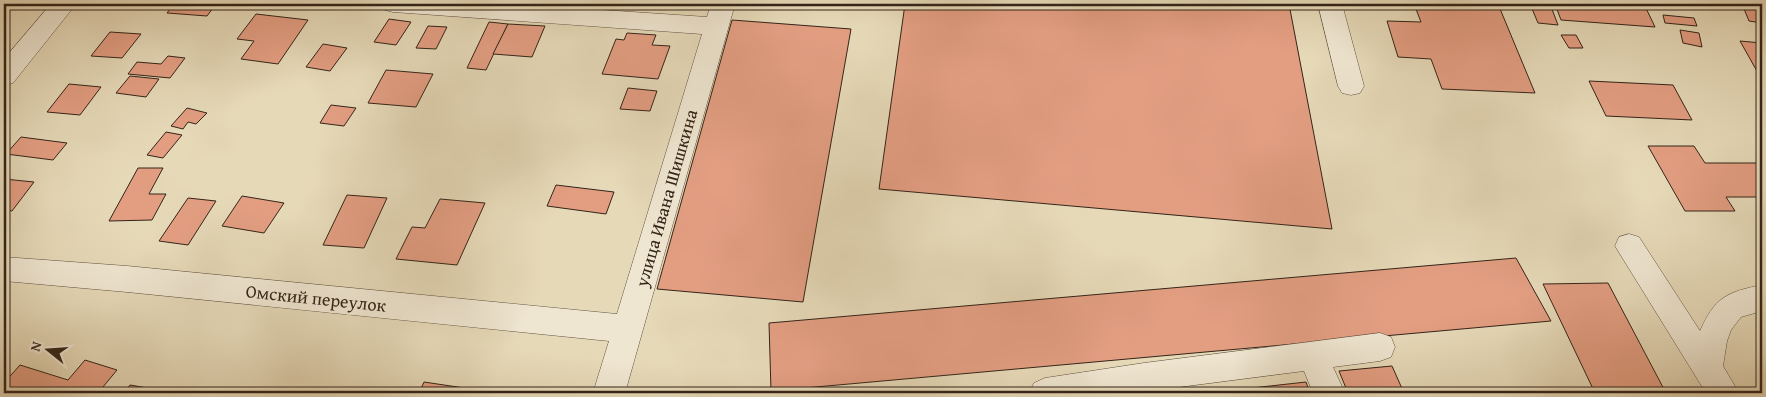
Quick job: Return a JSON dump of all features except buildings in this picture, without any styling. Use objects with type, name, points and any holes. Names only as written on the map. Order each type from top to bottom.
[{"type":"street","points":[[4,76],[64,4]]},
{"type":"street","points":[[394,4],[720,15]]},
{"type":"street","points":[[1330,4],[1351,86]]},
{"type":"street","name":"улица Ивана Шишкина","points":[[609,393],[720,15]]},
{"type":"street","points":[[1629,246],[1715,381]]},
{"type":"street","name":"Омский переулок","points":[[4,269],[126,279],[628,329]]},
{"type":"street","points":[[1715,381],[1710,348],[1719,324],[1727,312],[1738,303],[1762,298]]},
{"type":"street","points":[[1045,393],[1185,383],[1313,356],[1380,347]]},
{"type":"street","points":[[1313,356],[1329,393]]}]
